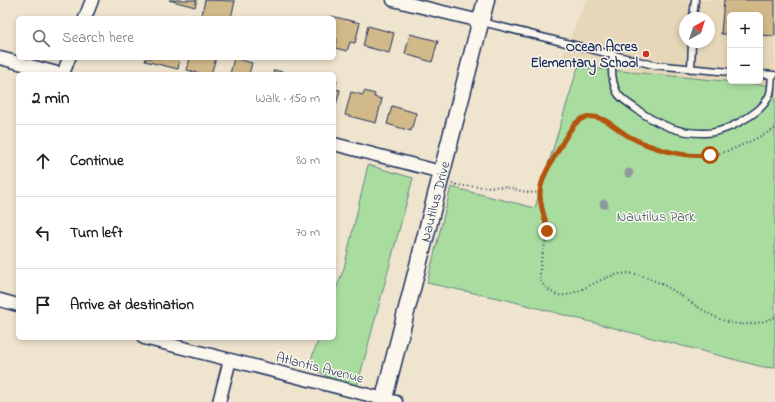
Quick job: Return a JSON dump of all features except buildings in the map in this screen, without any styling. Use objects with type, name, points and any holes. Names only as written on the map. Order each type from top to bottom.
[{"type":"street","points":[[86,16],[92,0]]},
{"type":"street","points":[[393,0],[480,22]]},
{"type":"street","name":"Nautilus Drive","points":[[388,401],[440,177],[486,0]]},
{"type":"street","points":[[0,58],[54,72]]},
{"type":"street","points":[[63,72],[69,60]]},
{"type":"street","points":[[336,145],[440,177]]},
{"type":"street","points":[[0,300],[16,304]]},
{"type":"street","name":"Atlantis Avenue","points":[[152,340],[388,401]]},
{"type":"street","points":[[219,402],[230,360]]},
{"type":"lane","points":[[694,12],[695,0]]},
{"type":"lane","points":[[480,22],[654,65],[727,72]]},
{"type":"lane","points":[[691,69],[692,48]]},
{"type":"lane","points":[[613,55],[612,65],[614,85],[619,94],[649,119],[669,128],[690,132],[707,133],[722,129],[740,122],[755,113],[765,104],[770,94],[773,75],[763,74]]},
{"type":"path","points":[[775,129],[742,145],[719,153],[699,156],[659,149],[629,137],[606,120],[587,117],[574,124],[546,172],[540,192],[547,231],[539,265],[541,282],[552,293],[563,296],[604,278],[620,274],[636,274],[668,286],[711,316],[726,322],[750,324],[775,317]]},
{"type":"path","points":[[440,177],[462,186],[505,187],[531,193],[540,192]]},
{"type":"shaded area","name":"Ocean Acres Elementary School","points":[[586,0],[775,0],[775,86],[753,84],[763,84],[763,12],[727,12],[727,82],[558,66]]},
{"type":"green space","name":"Nautilus Park","points":[[578,67],[727,81],[727,84],[775,86],[775,368],[763,367],[507,300],[427,283],[451,187],[535,208]]},
{"type":"green space","points":[[368,165],[413,178],[355,394],[309,365],[318,340],[336,340],[336,290],[344,268]]},
{"type":"place","name":"Ocean Acres Elementary School","points":[[646,54]]},
{"type":"route","points":[[547,231],[540,192],[546,172],[568,132],[574,124],[581,119],[594,117],[606,120],[629,137],[659,149],[699,156],[710,155]]}]
